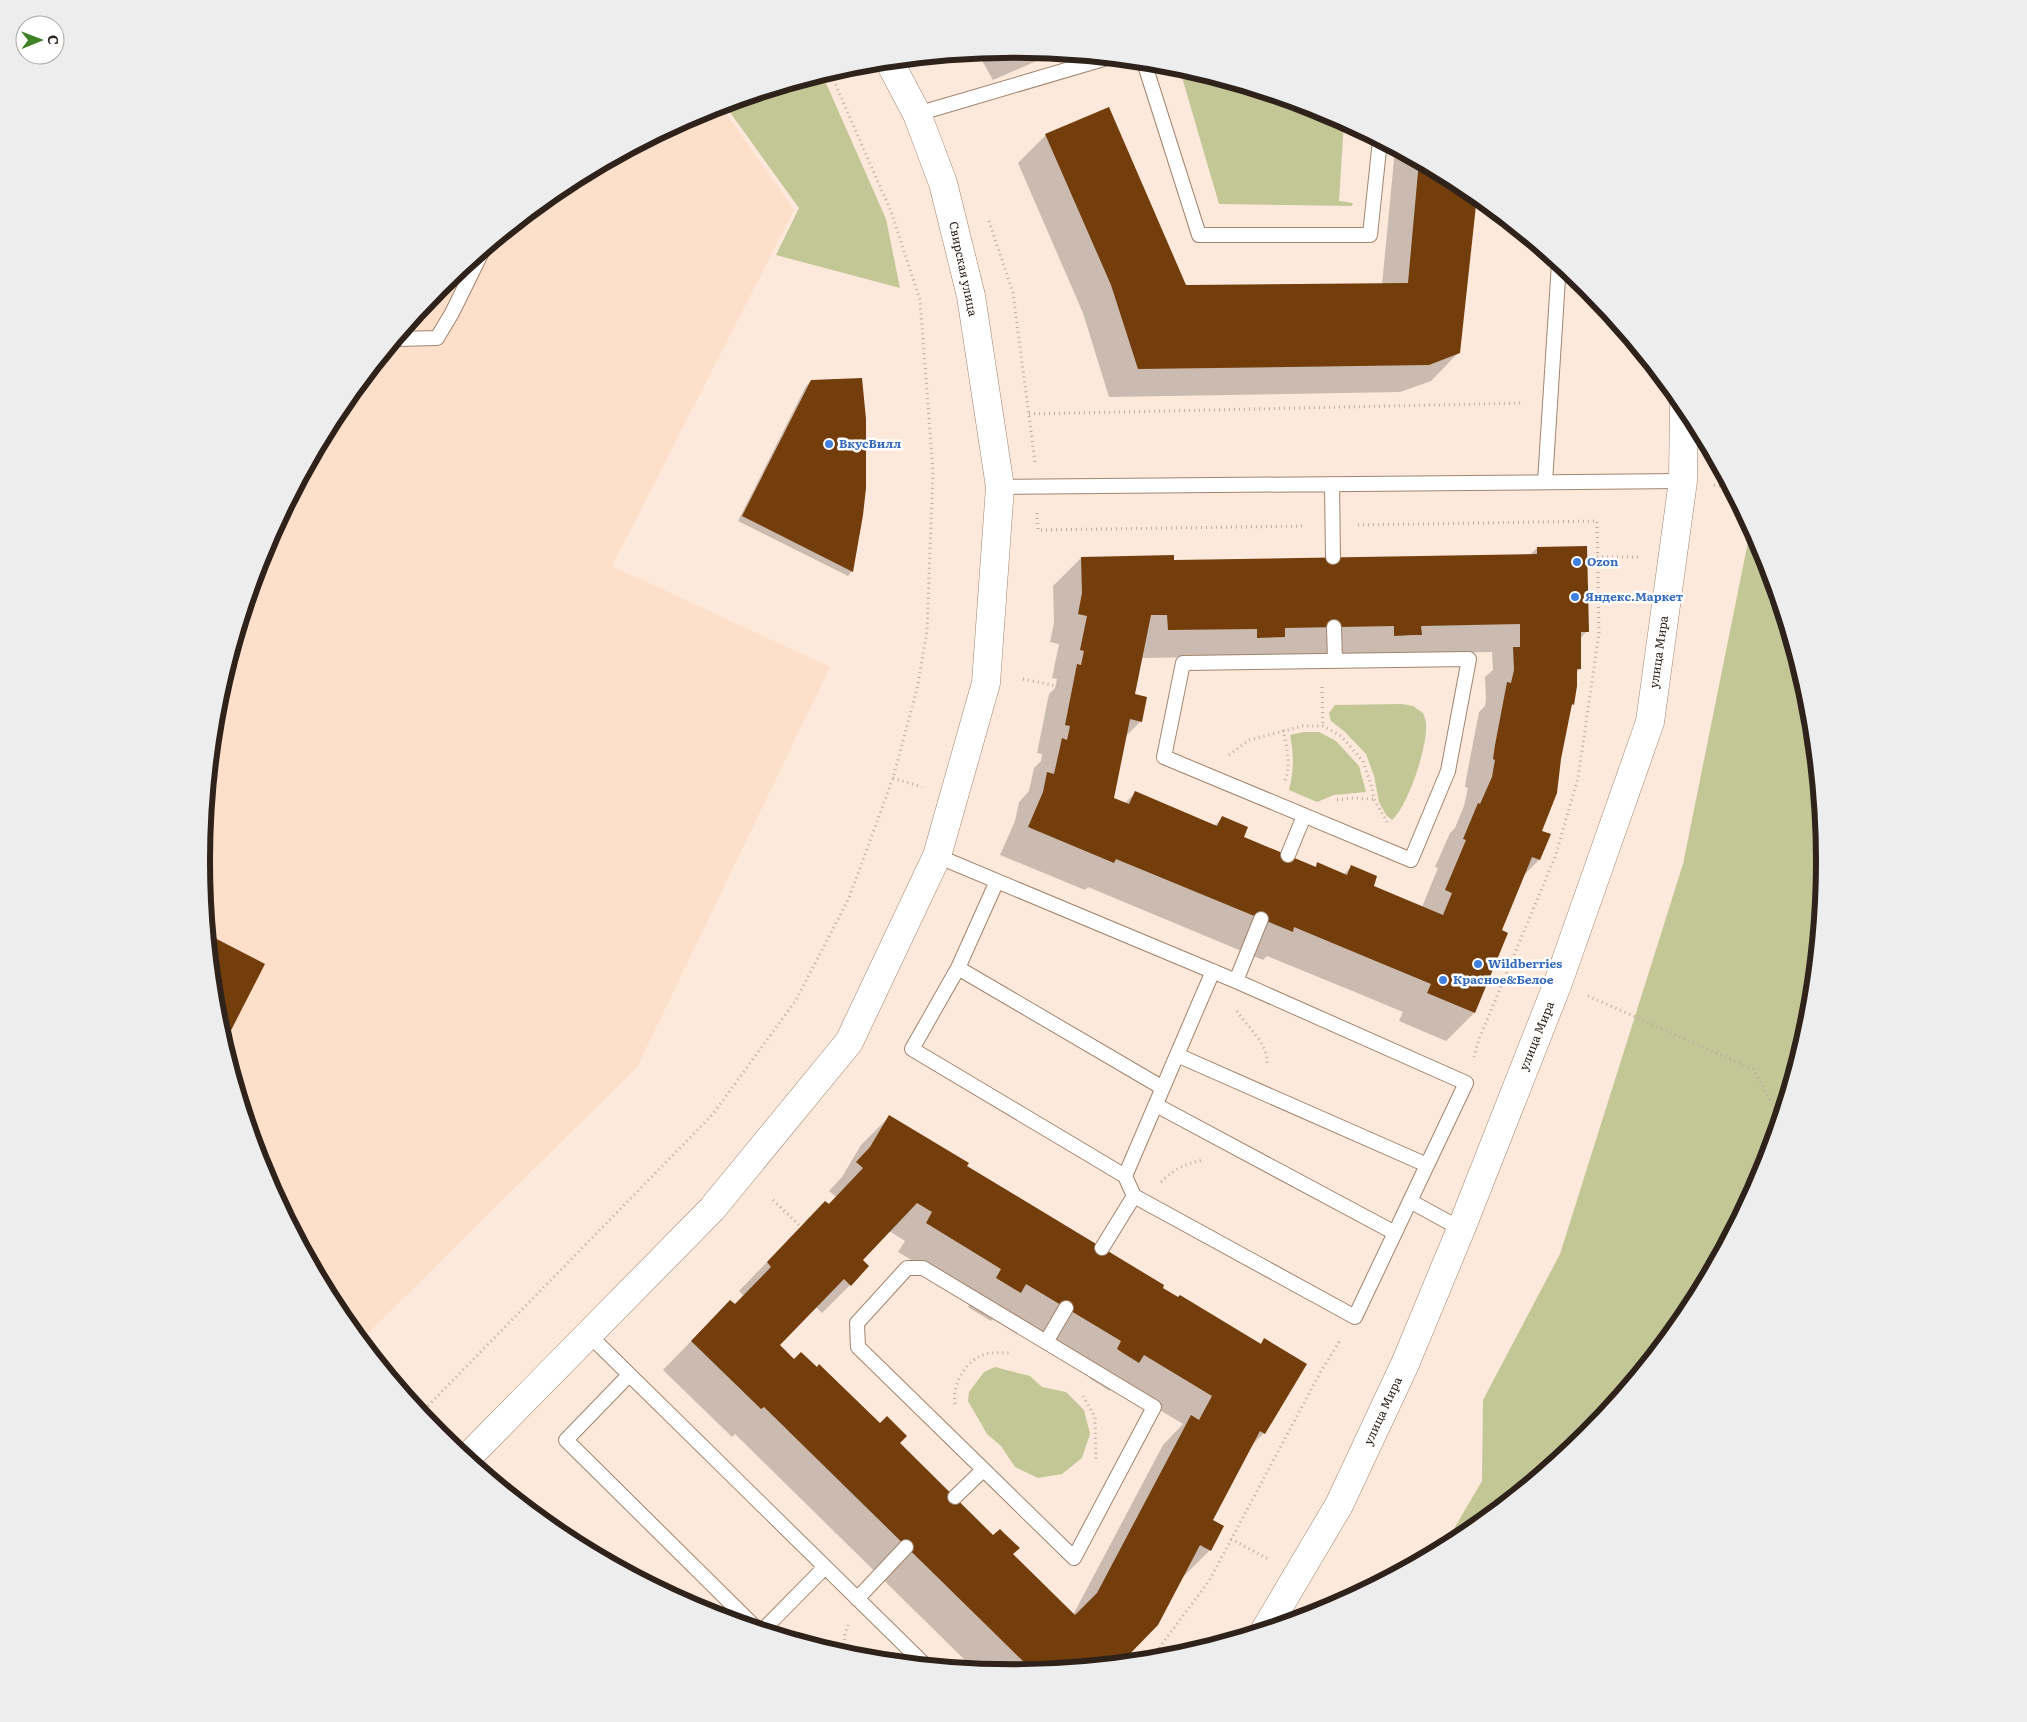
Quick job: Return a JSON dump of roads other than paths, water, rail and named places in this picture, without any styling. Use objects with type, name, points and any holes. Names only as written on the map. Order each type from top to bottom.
[{"type":"street","name":"Свирская улица","points":[[471,1453],[712,1209],[849,1042],[937,856],[986,683],[1000,487],[970,296],[943,183],[917,114],[892,67]]},
{"type":"street","name":"улица Мира","points":[[1269,1623],[1339,1505],[1405,1364],[1461,1229],[1558,983],[1650,722],[1683,481],[1684,418]]},
{"type":"lane","points":[[917,114],[1094,62]]},
{"type":"lane","points":[[1146,69],[1199,235],[1370,235],[1379,146]]},
{"type":"lane","points":[[403,339],[437,338],[452,313],[476,265]]},
{"type":"lane","points":[[1545,482],[1559,272]]},
{"type":"lane","points":[[1000,487],[1683,481]]},
{"type":"lane","points":[[1332,484],[1333,557]]},
{"type":"lane","points":[[1328,661],[1334,627]]},
{"type":"lane","points":[[1469,659],[1448,772],[1411,860],[1164,757],[1183,663],[1328,661],[1469,659]]},
{"type":"lane","points":[[1288,855],[1304,816]]},
{"type":"lane","points":[[937,856],[997,881],[1213,972],[1236,981],[1466,1083],[1355,1317],[1138,1198],[1125,1176],[912,1049],[958,968],[997,881]]},
{"type":"lane","points":[[1236,981],[1262,919]]},
{"type":"lane","points":[[958,968],[1163,1088]]},
{"type":"lane","points":[[1125,1176],[1213,972]]},
{"type":"lane","points":[[1177,1055],[1427,1165]]},
{"type":"lane","points":[[1156,1104],[1394,1233]]},
{"type":"lane","points":[[1102,1248],[1138,1198]]},
{"type":"lane","points":[[1410,1201],[1461,1229]]},
{"type":"lane","points":[[907,1268],[923,1268],[1154,1407],[1074,1558],[982,1470],[858,1347],[857,1322],[907,1268]]},
{"type":"lane","points":[[1046,1342],[1066,1308]]},
{"type":"lane","points":[[588,1334],[919,1659]]},
{"type":"lane","points":[[630,1375],[566,1440],[747,1619]]},
{"type":"lane","points":[[955,1497],[982,1470]]},
{"type":"lane","points":[[857,1599],[906,1547]]},
{"type":"lane","points":[[767,1626],[825,1567]]},
{"type":"place","name":"ВкусВилл","points":[[829,444]]},
{"type":"place","name":"Ozon","points":[[1577,562]]},
{"type":"place","name":"Яндекс.Маркет","points":[[1575,597]]},
{"type":"place","name":"Wildberries","points":[[1478,964]]},
{"type":"place","name":"Красное&Белое","points":[[1443,980]]}]
